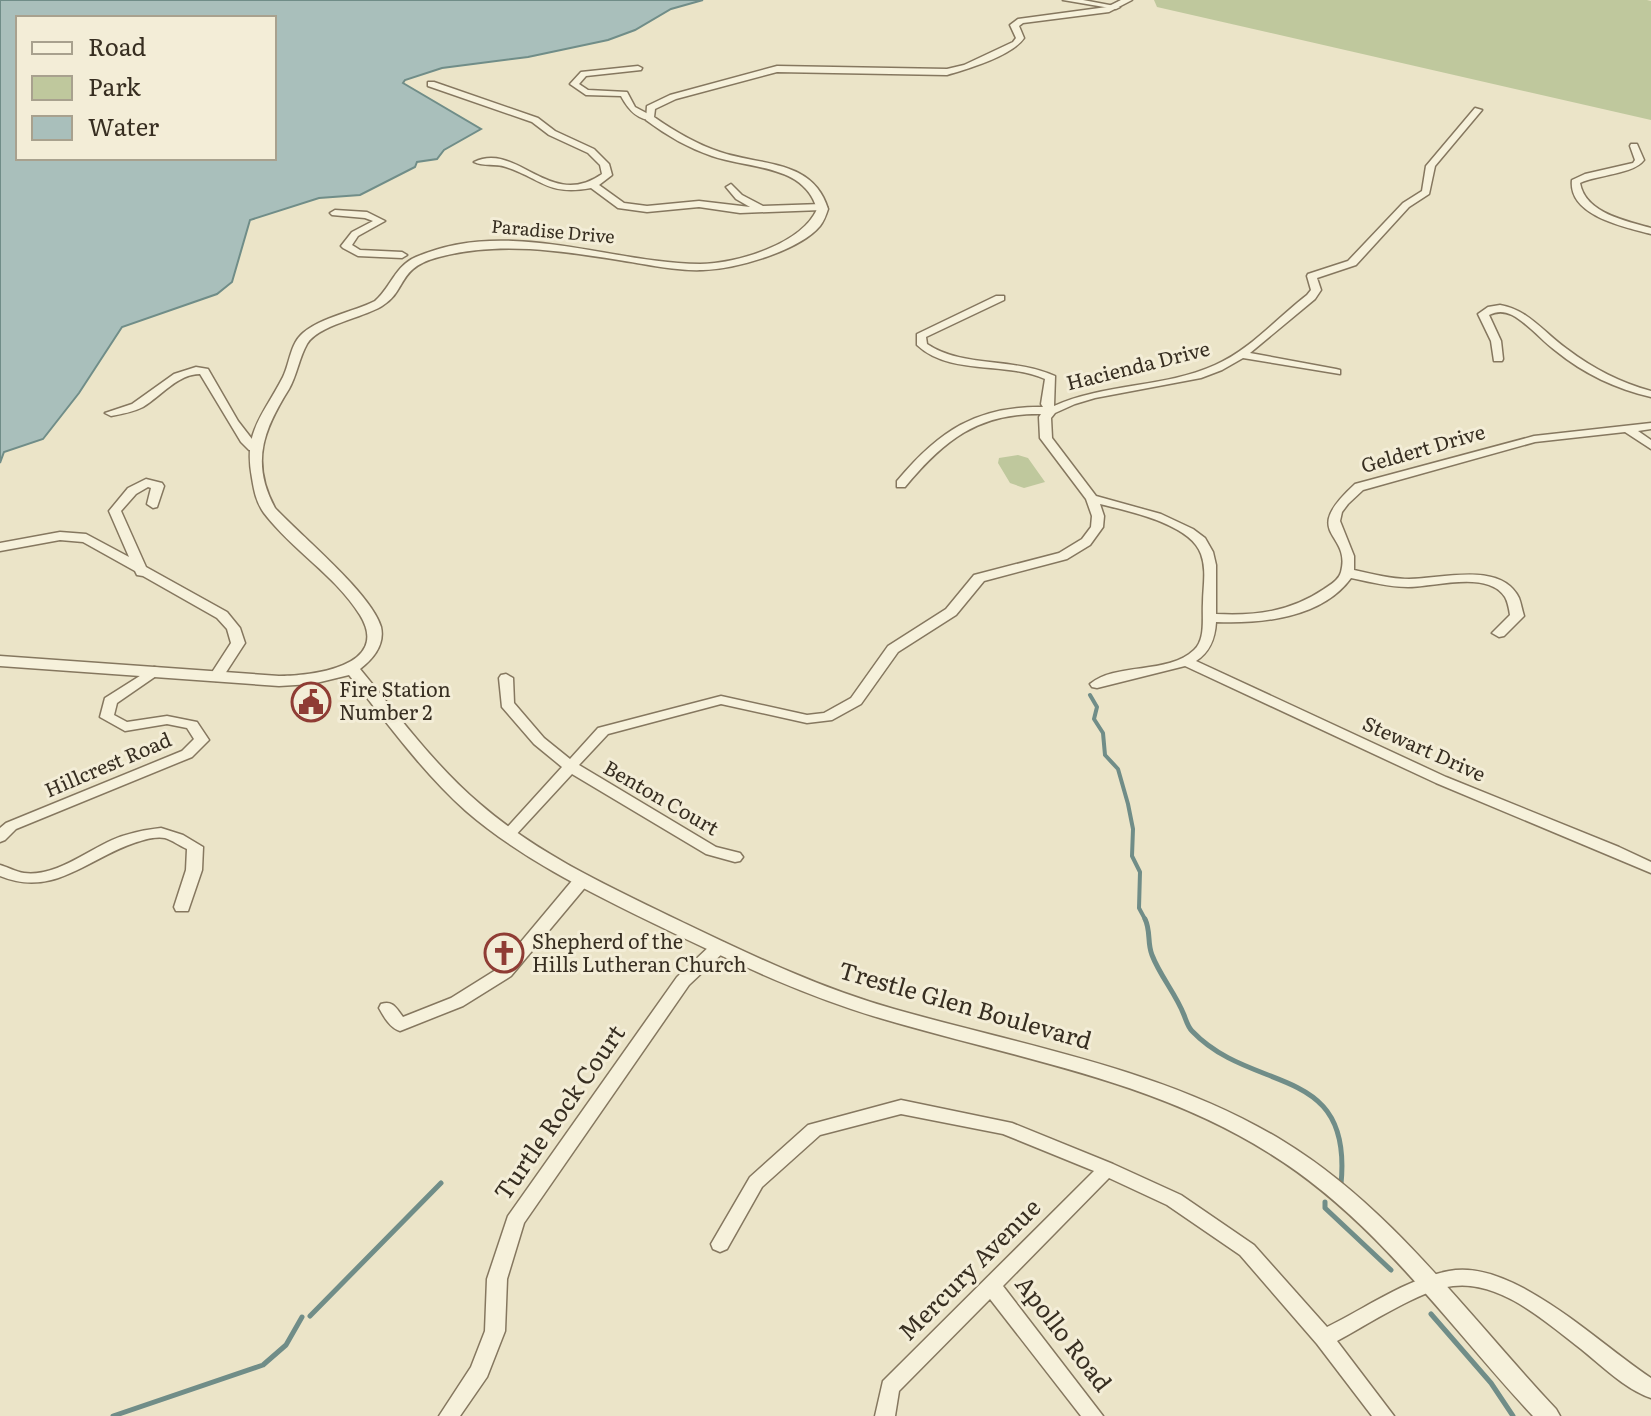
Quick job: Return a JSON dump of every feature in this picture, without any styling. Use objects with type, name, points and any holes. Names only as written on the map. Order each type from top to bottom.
[{"type":"street","points":[[1067,0],[1116,7]]},
{"type":"street","points":[[649,118],[650,108],[667,99],[777,69],[885,73],[955,71],[1016,44],[1020,38],[1014,28],[1021,21],[1116,7],[1128,0]]},
{"type":"street","points":[[593,185],[621,206],[664,209],[699,204],[821,211],[817,192],[796,177],[710,152],[632,109],[624,94],[586,92],[577,89],[574,84],[584,74],[638,68]]},
{"type":"street","points":[[431,84],[535,120],[552,133],[591,151],[604,164],[607,175],[593,185],[576,189],[553,188],[504,161],[479,162]]},
{"type":"street","name":"Hacienda Drive","points":[[1092,499],[1046,438],[1045,417],[1051,411],[1098,392],[1185,379],[1220,367],[1240,354],[1311,297],[1316,290],[1312,276],[1352,263],[1406,205],[1426,192],[1431,166],[1478,110]]},
{"type":"street","points":[[1634,146],[1640,160],[1636,165],[1588,176],[1575,182],[1575,190],[1584,203],[1651,231]]},
{"type":"street","points":[[731,187],[739,197],[762,210]]},
{"type":"street","points":[[372,207],[334,212],[367,215],[380,221],[355,234],[346,246],[358,253],[402,255]]},
{"type":"street","name":"Paradise Drive","points":[[253,448],[260,425],[292,372],[303,340],[313,332],[383,300],[405,268],[419,260],[462,248],[495,245],[707,267],[737,261],[795,242],[808,232],[821,211]]},
{"type":"street","points":[[901,484],[943,437],[958,427],[1013,412],[1051,411],[1047,404],[1051,378],[1039,370],[1015,364],[948,358],[931,353],[922,345],[921,336],[1000,298]]},
{"type":"street","points":[[1498,359],[1496,341],[1483,314],[1490,309],[1503,308],[1519,315],[1566,354],[1607,380],[1651,394]]},
{"type":"street","points":[[1240,354],[1336,372]]},
{"type":"street","points":[[0,661],[301,681],[351,668],[366,656],[372,644],[374,632],[370,620],[356,600],[264,502],[253,448],[233,426],[227,407],[204,371],[199,369],[182,374],[164,390],[132,409],[111,413]]},
{"type":"street","name":"Geldert Drive","points":[[1348,573],[1346,555],[1335,533],[1334,521],[1343,500],[1359,487],[1534,439],[1651,426]]},
{"type":"street","points":[[1627,428],[1651,446]]},
{"type":"street","points":[[142,573],[115,511],[132,491],[146,483],[158,486],[153,504]]},
{"type":"street","points":[[1092,499],[1129,507],[1178,526],[1204,544],[1209,555],[1210,618],[1205,645],[1184,661],[1097,684]]},
{"type":"street","points":[[508,835],[603,731],[721,700],[807,719],[842,710],[856,701],[893,649],[951,612],[979,578],[1063,556],[1086,542],[1097,527],[1098,516],[1092,499]]},
{"type":"street","points":[[0,547],[60,536],[86,538],[142,573],[222,615],[233,628],[238,643],[216,677]]},
{"type":"street","points":[[1210,618],[1261,619],[1281,616],[1329,592],[1348,573],[1406,583],[1462,576],[1497,584],[1516,604],[1517,616],[1499,633]]},
{"type":"street","name":"Stewart Drive","points":[[1184,661],[1441,780],[1651,868]]},
{"type":"street","name":"Trestle Glen Boulevard","points":[[351,668],[451,786],[508,835],[582,880],[719,947],[838,998],[1090,1067],[1140,1084],[1212,1114],[1276,1147],[1316,1175],[1388,1238],[1548,1416]]},
{"type":"street","name":"Hillcrest Road","points":[[0,837],[11,826],[187,754],[202,740],[192,725],[167,720],[125,727],[107,717],[110,701],[154,671]]},
{"type":"street","name":"Benton Court","points":[[506,678],[507,704],[539,741],[570,766],[699,845],[735,857]]},
{"type":"street","points":[[0,870],[13,879],[51,877],[128,837],[163,832],[195,847],[194,870],[182,907]]},
{"type":"street","points":[[387,1008],[400,1025],[457,1002],[505,972],[582,880]]},
{"type":"street","name":"Turtle Rock Court","points":[[449,1416],[480,1371],[495,1331],[497,1279],[515,1221],[683,981],[719,947]]},
{"type":"street","points":[[720,1244],[756,1182],[814,1130],[901,1107],[1006,1128],[1174,1200],[1247,1250],[1324,1338],[1384,1416]]},
{"type":"street","name":"Mercury Avenue","points":[[885,1416],[890,1387],[1107,1169]]},
{"type":"street","points":[[1324,1338],[1431,1285],[1453,1277],[1471,1277],[1517,1295],[1560,1321],[1651,1389]]},
{"type":"street","name":"Apollo Road","points":[[991,1285],[1093,1416]]},
{"type":"green space","points":[[1154,0],[1647,0],[1651,1],[1651,120],[1157,7]]},
{"type":"green space","points":[[1018,455],[1028,458],[1045,482],[1024,488],[1010,483],[998,463],[999,458]]},
{"type":"water","points":[[0,0],[703,0],[671,9],[635,30],[608,40],[528,57],[442,68],[405,80],[403,83],[481,129],[444,150],[437,159],[417,162],[415,167],[360,195],[319,198],[250,220],[232,282],[217,294],[122,327],[79,393],[43,439],[4,452],[0,463]]},
{"type":"waterway","points":[[1090,695],[1097,707],[1094,719],[1103,733],[1105,755],[1118,769],[1128,804],[1133,829],[1132,856],[1140,872],[1139,908],[1145,919]]},
{"type":"waterway","points":[[1145,919],[1152,955],[1192,1031],[1216,1051],[1294,1086],[1315,1099],[1331,1118],[1341,1145],[1341,1184]]},
{"type":"waterway","points":[[310,1316],[441,1183]]},
{"type":"waterway","points":[[1325,1202],[1325,1208],[1391,1270]]},
{"type":"waterway","points":[[1431,1314],[1491,1383],[1513,1416]]},
{"type":"waterway","points":[[113,1416],[263,1365],[286,1345],[302,1317]]},
{"type":"place","name":"Fire Station Number 2","points":[[311,702]]},
{"type":"place","name":"Shepherd of the Hills Lutheran Church","points":[[504,953]]}]
